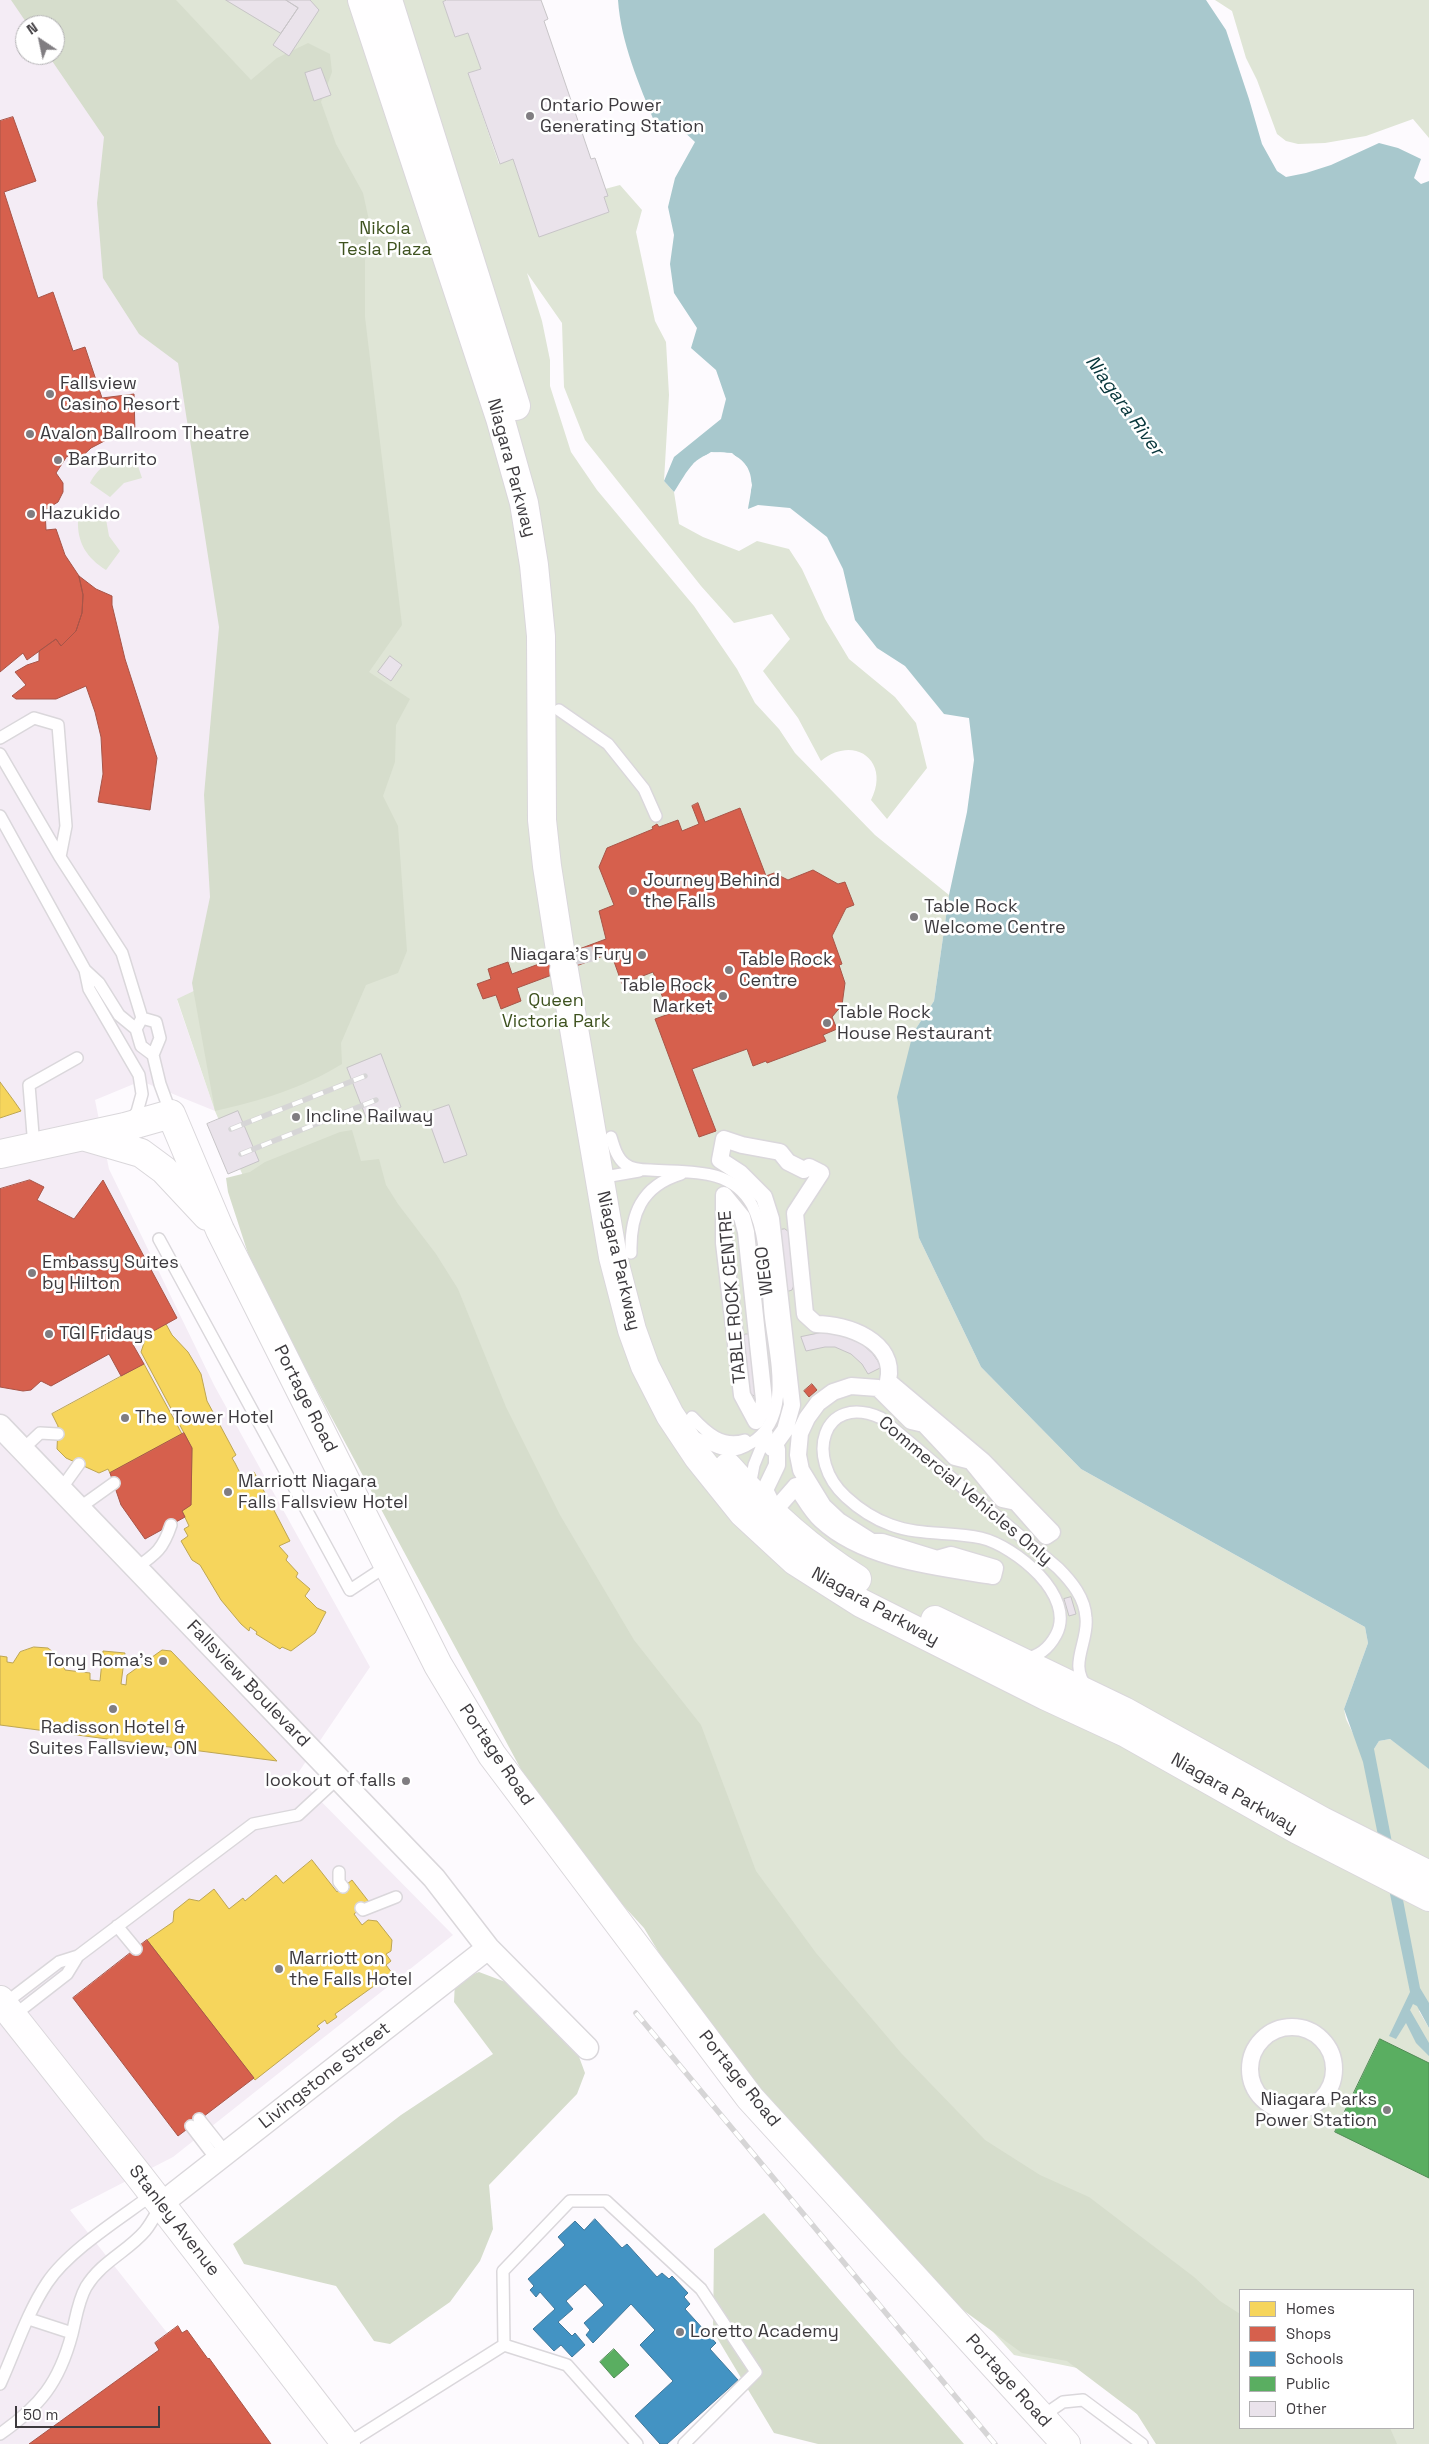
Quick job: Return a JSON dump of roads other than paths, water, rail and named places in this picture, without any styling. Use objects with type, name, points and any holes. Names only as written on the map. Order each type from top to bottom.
[{"type":"main road","name":"Niagara Parkway","points":[[362,0],[500,418],[524,503],[536,573],[541,636],[542,820],[549,882],[571,960],[620,1174],[631,1254],[642,1300],[686,1423],[710,1443],[750,1492],[771,1527],[802,1566],[860,1603],[1046,1696],[1126,1733],[1298,1830],[1389,1867],[1422,1886]]},
{"type":"main road","name":"Niagara Parkway","points":[[388,0],[488,317],[536,476],[546,523],[559,635],[560,819],[571,960],[620,1174],[613,1257],[632,1330],[645,1366],[686,1423],[733,1501],[771,1527],[872,1588],[1096,1696],[1162,1730],[1372,1847],[1389,1867]]},
{"type":"main road","points":[[0,1154],[125,1127],[171,1114]]},
{"type":"main road","name":"Portage Road","points":[[171,1114],[220,1230],[388,1566],[438,1665],[492,1755],[750,2098],[1066,2444]]},
{"type":"main road","points":[[84,1136],[141,1153],[164,1170],[220,1230]]},
{"type":"main road","name":"Stanley Avenue","points":[[7,2012],[157,2199],[347,2444]]},
{"type":"street","points":[[724,1139],[742,1145],[780,1152],[795,1167],[804,1170],[809,1167],[821,1174],[795,1213],[805,1314],[816,1324],[836,1325],[855,1330],[876,1344],[889,1366],[888,1381],[983,1461],[1052,1532],[1046,1536],[1016,1502],[1002,1499],[971,1461],[955,1457],[924,1424],[911,1421],[878,1388],[851,1386],[833,1392],[812,1410],[798,1440],[798,1456],[801,1470],[823,1506],[839,1521],[872,1542],[882,1542],[936,1558],[951,1555],[995,1568],[993,1576],[939,1568],[860,1546],[820,1519],[796,1486],[775,1510],[768,1498],[765,1490],[778,1465],[777,1449],[772,1448],[785,1430],[792,1405],[786,1335],[771,1218],[764,1197],[740,1173],[720,1160],[724,1139]]},
{"type":"street","name":"TABLE ROCK CENTRE","points":[[724,1195],[742,1216],[746,1232],[764,1400],[763,1409],[756,1422],[742,1395],[724,1243],[724,1195]]},
{"type":"street","name":"Fallsview Boulevard","points":[[0,1426],[434,1878],[488,1948],[587,2048]]},
{"type":"street","name":"Livingstone Street","points":[[157,2199],[222,2157],[488,1948]]},
{"type":"street","points":[[1288,2027],[1308,2029],[1319,2036],[1331,2053],[1335,2073],[1331,2087],[1317,2102],[1298,2111],[1284,2110],[1271,2106],[1260,2097],[1253,2085],[1250,2071],[1251,2057],[1258,2044],[1267,2034],[1288,2027]]},
{"type":"lane","points":[[559,710],[608,744],[644,789],[656,816]]},
{"type":"lane","points":[[0,738],[34,718],[58,725],[66,826],[60,858]]},
{"type":"lane","points":[[0,754],[60,858],[122,953],[139,1023],[141,1046],[153,1054]]},
{"type":"lane","points":[[0,816],[85,970],[89,989],[139,1075],[142,1094],[137,1112],[125,1127]]},
{"type":"lane","points":[[85,970],[99,983],[119,1015],[139,1023],[156,1022],[160,1038],[153,1054],[160,1084],[171,1114]]},
{"type":"lane","points":[[34,1147],[29,1085],[77,1058]]},
{"type":"lane","name":"WEGO","points":[[631,1254],[633,1220],[638,1207],[658,1184],[686,1172]]},
{"type":"lane","name":"WEGO","points":[[620,1174],[686,1172],[714,1174],[727,1181],[746,1196],[755,1212],[763,1250],[778,1398],[774,1415],[767,1430],[747,1446],[731,1450],[710,1443]]},
{"type":"lane","points":[[159,1239],[350,1590],[388,1566]]},
{"type":"lane","name":"Commercial Vehicles Only","points":[[1000,1651],[1015,1657],[1027,1658],[1038,1655],[1047,1648],[1058,1631],[1061,1617],[1059,1603],[1052,1591],[1021,1560],[997,1544],[962,1535],[910,1530],[874,1517],[857,1506],[836,1486],[824,1464],[823,1439],[826,1430],[835,1421],[847,1415],[861,1413],[881,1418],[1058,1568],[1077,1591],[1085,1608],[1086,1630],[1078,1664],[1085,1685],[1096,1696]]},
{"type":"lane","points":[[686,1423],[733,1443],[757,1434],[774,1415]]},
{"type":"lane","points":[[750,1492],[754,1465],[774,1415]]},
{"type":"lane","points":[[23,1449],[40,1433],[58,1434]]},
{"type":"lane","points":[[760,1450],[756,1466],[771,1527]]},
{"type":"lane","points":[[61,1490],[79,1464]]},
{"type":"lane","points":[[79,1508],[114,1483]]},
{"type":"lane","points":[[136,1568],[158,1554],[166,1540],[171,1525]]},
{"type":"lane","points":[[7,2012],[59,1962],[78,1956],[252,1824],[298,1815],[338,1778]]},
{"type":"lane","points":[[339,1872],[339,1882],[343,1887]]},
{"type":"lane","points":[[361,1908],[363,1910],[396,1897]]},
{"type":"lane","points":[[117,1926],[136,1949]]},
{"type":"lane","points":[[7,2012],[67,1974],[78,1956]]},
{"type":"lane","points":[[195,2122],[222,2157]]},
{"type":"lane","points":[[0,2384],[42,2291],[55,2272],[83,2247],[157,2199]]},
{"type":"lane","points":[[0,2434],[30,2411],[48,2392],[66,2358],[79,2302],[86,2287],[105,2265],[144,2232],[157,2199]]},
{"type":"lane","points":[[504,2345],[503,2271],[570,2201],[606,2201],[701,2289],[756,2372],[684,2444]]},
{"type":"lane","points":[[29,2319],[72,2333]]},
{"type":"lane","points":[[347,2444],[504,2345],[567,2365],[637,2444]]},
{"type":"lane","points":[[1041,2417],[1064,2402],[1083,2400],[1142,2444]]},
{"type":"water","name":"Niagara River","points":[[618,0],[1206,0],[1226,30],[1262,144],[1277,171],[1286,177],[1306,173],[1331,165],[1379,143],[1398,148],[1421,159],[1414,178],[1421,184],[1429,181],[1429,1769],[1390,1739],[1379,1741],[1374,1749],[1420,1988],[1429,2003],[1429,2028],[1417,2006],[1413,2004],[1410,2010],[1429,2043],[1429,2056],[1416,2043],[1406,2023],[1396,2039],[1389,2036],[1410,1992],[1363,1762],[1344,1709],[1368,1643],[1365,1627],[1081,1469],[981,1367],[919,1238],[897,1097],[913,1033],[934,1001],[949,895],[967,812],[974,760],[969,718],[944,714],[905,666],[877,648],[855,620],[843,569],[827,537],[790,508],[758,505],[748,509],[751,477],[747,467],[736,456],[722,452],[700,458],[686,473],[674,492],[664,481],[674,457],[721,419],[726,399],[716,370],[691,348],[697,328],[674,293],[670,264],[674,235],[668,207],[675,178],[695,142],[677,125],[655,123],[627,48]]},
{"type":"tunnel","points":[[578,949],[581,964]]},
{"type":"railway","points":[[231,1129],[365,1076]]},
{"type":"railway","points":[[241,1154],[376,1100]]},
{"type":"railway","points":[[636,2013],[995,2444]]},
{"type":"place","name":"Ontario Power Generating Station","points":[[530,116]]},
{"type":"place","name":"Fallsview Casino Resort","points":[[50,394]]},
{"type":"place","name":"Avalon Ballroom Theatre","points":[[30,434]]},
{"type":"place","name":"BarBurrito","points":[[58,460]]},
{"type":"place","name":"Hazukido","points":[[31,514]]},
{"type":"place","name":"Journey Behind the Falls","points":[[633,891]]},
{"type":"place","name":"Table Rock Welcome Centre","points":[[914,917]]},
{"type":"place","name":"Niagara’s Fury","points":[[642,955]]},
{"type":"place","name":"Table Rock Centre","points":[[729,970]]},
{"type":"place","name":"Table Rock Market","points":[[723,996]]},
{"type":"place","name":"Table Rock House Restaurant","points":[[827,1023]]},
{"type":"place","name":"Incline Railway","points":[[296,1117]]},
{"type":"place","name":"Embassy Suites by Hilton","points":[[32,1273]]},
{"type":"place","name":"TGI Fridays","points":[[49,1334]]},
{"type":"place","name":"The Tower Hotel","points":[[125,1418]]},
{"type":"place","name":"Marriott Niagara Falls Fallsview Hotel","points":[[228,1492]]},
{"type":"place","name":"Tony Roma's","points":[[163,1661]]},
{"type":"place","name":"Radisson Hotel & Suites Fallsview, ON","points":[[113,1709]]},
{"type":"place","name":"lookout of falls","points":[[406,1781]]},
{"type":"place","name":"Marriott on the Falls Hotel","points":[[279,1969]]},
{"type":"place","name":"Niagara Parks Power Station","points":[[1387,2110]]},
{"type":"place","name":"Loretto Academy","points":[[680,2332]]},
{"type":"park label","name":"Nikola Tesla Plaza","points":[[385,239]]},
{"type":"park label","name":"Queen Victoria Park","points":[[556,1011]]}]
